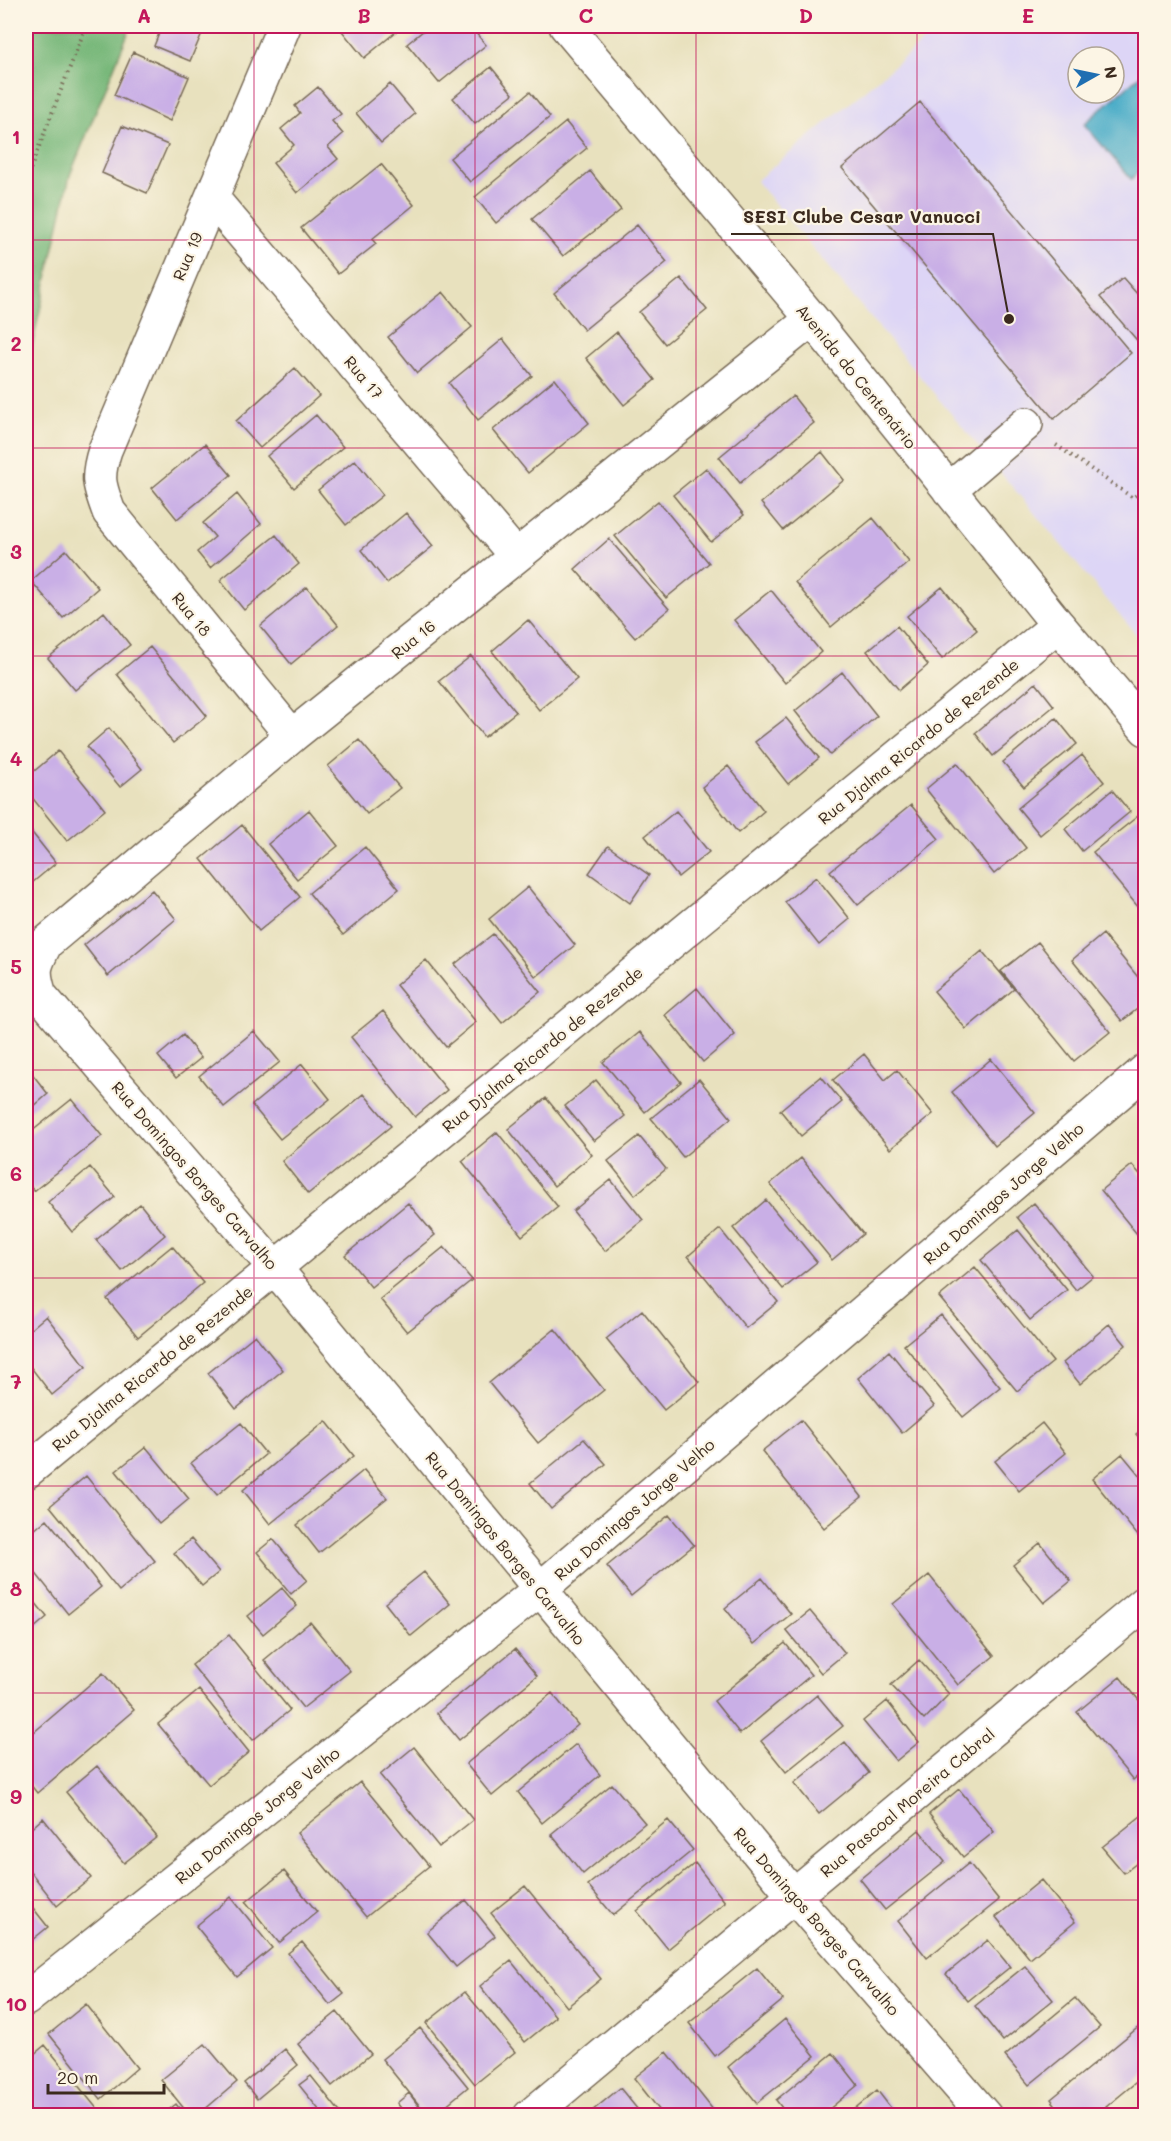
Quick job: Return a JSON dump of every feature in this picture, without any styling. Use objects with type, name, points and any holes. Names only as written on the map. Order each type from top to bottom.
[{"type":"street","name":"Rua 19","points":[[100,488],[99,470],[105,450],[284,26]]},
{"type":"street","name":"Avenida do Centenário","points":[[566,26],[812,319],[1058,625],[1146,729]]},
{"type":"street","name":"Rua 17","points":[[212,198],[516,556]]},
{"type":"street","name":"Rua 16","points":[[34,976],[37,960],[46,943],[292,736],[812,319]]},
{"type":"street","points":[[949,490],[1026,424]]},
{"type":"street","name":"Rua 18","points":[[100,488],[109,512],[292,736]]},
{"type":"street","name":"Rua Djalma Ricardo de Rezende","points":[[26,1472],[1058,625]]},
{"type":"street","name":"Rua Domingos Borges Carvalho","points":[[34,976],[40,995],[275,1268],[794,1896],[985,2115]]},
{"type":"street","name":"Rua Domingos Jorge Velho","points":[[26,2000],[540,1590],[1146,1070]]},
{"type":"street","name":"Rua Pascoal Moreira Cabral","points":[[530,2115],[1146,1602]]},
{"type":"path","points":[[26,180],[86,26]]},
{"type":"path","points":[[1026,424],[1133,498],[1146,487]]},
{"type":"shaded area","points":[[942,26],[1145,26],[1145,645],[756,181]]},
{"type":"green space","points":[[26,26],[131,26],[70,175],[26,373]]},
{"type":"water","points":[[1145,71],[1145,166],[1131,179],[1084,124],[1106,105],[1126,105],[1126,88]]},
{"type":"building","points":[[162,26],[205,26],[190,61],[154,46]]},
{"type":"building","points":[[338,26],[403,26],[364,58]]},
{"type":"building","points":[[429,26],[470,26],[486,45],[439,83],[407,44]]},
{"type":"building","points":[[133,52],[189,77],[170,121],[114,95]]},
{"type":"building","points":[[491,67],[513,94],[475,124],[453,98]]},
{"type":"building","points":[[390,84],[415,114],[381,143],[356,113]]},
{"type":"building","points":[[318,87],[341,114],[332,121],[343,134],[328,147],[338,159],[297,193],[273,163],[294,145],[281,129],[300,113],[295,106]]},
{"type":"building","points":[[530,92],[550,117],[470,182],[450,158]]},
{"type":"building","points":[[920,102],[1131,353],[1054,419],[842,168]]},
{"type":"building","points":[[566,122],[587,148],[496,223],[475,197]]},
{"type":"building","points":[[122,126],[168,145],[147,193],[102,173]]},
{"type":"building","points":[[381,164],[414,205],[372,239],[376,244],[338,274],[301,228]]},
{"type":"building","points":[[590,171],[621,210],[563,256],[532,219]]},
{"type":"building","points":[[637,225],[667,262],[584,330],[554,293]]},
{"type":"building","points":[[681,278],[707,310],[665,344],[639,312]]},
{"type":"building","points":[[1123,278],[1146,304],[1146,341],[1141,345],[1100,297]]},
{"type":"building","points":[[443,292],[472,327],[417,373],[388,337]]},
{"type":"building","points":[[617,332],[655,380],[624,405],[586,358]]},
{"type":"building","points":[[503,339],[532,376],[478,420],[449,383]]},
{"type":"building","points":[[295,368],[319,396],[260,448],[236,421]]},
{"type":"building","points":[[555,379],[589,423],[528,473],[493,430]]},
{"type":"building","points":[[793,396],[814,423],[740,483],[719,457]]},
{"type":"building","points":[[316,415],[343,447],[294,488],[267,456]]},
{"type":"building","points":[[205,444],[231,475],[177,519],[152,488]]},
{"type":"building","points":[[822,452],[844,480],[783,530],[761,503]]},
{"type":"building","points":[[355,460],[383,495],[346,525],[318,490]]},
{"type":"building","points":[[706,468],[744,515],[711,542],[673,495]]},
{"type":"building","points":[[237,494],[261,524],[210,568],[197,552],[215,537],[203,523]]},
{"type":"building","points":[[658,501],[709,563],[666,598],[615,536]]},
{"type":"building","points":[[406,513],[433,546],[387,583],[361,550]]},
{"type":"building","points":[[873,518],[909,562],[831,627],[795,582]]},
{"type":"building","points":[[276,535],[299,564],[244,610],[220,580]]},
{"type":"building","points":[[609,539],[669,609],[635,638],[575,569]]},
{"type":"building","points":[[66,550],[98,588],[63,618],[31,581]]},
{"type":"building","points":[[307,587],[338,625],[291,664],[260,626]]},
{"type":"building","points":[[942,587],[977,630],[942,659],[907,616]]},
{"type":"building","points":[[771,590],[821,652],[785,683],[734,620]]},
{"type":"building","points":[[104,612],[130,645],[75,690],[48,658]]},
{"type":"building","points":[[528,620],[577,679],[539,710],[492,651]]},
{"type":"building","points":[[897,626],[928,665],[899,690],[867,651]]},
{"type":"building","points":[[150,647],[207,716],[173,743],[117,674]]},
{"type":"building","points":[[471,656],[516,712],[484,737],[439,681]]},
{"type":"building","points":[[842,672],[877,716],[830,755],[795,711]]},
{"type":"building","points":[[1036,683],[1054,706],[993,756],[975,733]]},
{"type":"building","points":[[786,718],[819,758],[788,784],[755,742]]},
{"type":"building","points":[[1056,718],[1077,744],[1024,787],[1003,762]]},
{"type":"building","points":[[109,728],[142,769],[120,787],[87,747]]},
{"type":"building","points":[[359,740],[400,788],[367,814],[328,766]]},
{"type":"building","points":[[58,751],[105,810],[67,841],[26,790],[26,778]]},
{"type":"building","points":[[1082,755],[1104,782],[1040,835],[1018,808]]},
{"type":"building","points":[[957,763],[1026,848],[994,874],[926,789]]},
{"type":"building","points":[[728,766],[764,811],[738,833],[702,787]]},
{"type":"building","points":[[1112,790],[1130,812],[1082,851],[1065,829]]},
{"type":"building","points":[[911,805],[939,839],[858,905],[830,871]]},
{"type":"building","points":[[309,810],[338,846],[297,879],[268,844]]},
{"type":"building","points":[[676,811],[709,852],[678,877],[645,836]]},
{"type":"building","points":[[1138,816],[1146,825],[1146,910],[1143,913],[1093,852]]},
{"type":"building","points":[[26,825],[56,863],[26,888]]},
{"type":"building","points":[[242,825],[300,897],[259,931],[201,859]]},
{"type":"building","points":[[608,846],[649,875],[630,903],[589,873]]},
{"type":"building","points":[[365,847],[399,889],[343,935],[309,893]]},
{"type":"building","points":[[816,877],[850,919],[819,945],[785,902]]},
{"type":"building","points":[[528,887],[575,945],[536,977],[489,919]]},
{"type":"building","points":[[152,890],[176,919],[108,976],[84,945]]},
{"type":"building","points":[[493,934],[540,992],[502,1023],[455,964]]},
{"type":"building","points":[[1103,934],[1146,987],[1146,1002],[1122,1021],[1072,960]]},
{"type":"building","points":[[1038,942],[1110,1032],[1074,1061],[1001,971]]},
{"type":"building","points":[[982,951],[1014,989],[966,1029],[934,991]]},
{"type":"building","points":[[426,960],[476,1022],[446,1047],[396,985]]},
{"type":"building","points":[[697,988],[735,1035],[703,1062],[665,1015]]},
{"type":"building","points":[[383,1011],[447,1090],[415,1117],[351,1037]]},
{"type":"building","points":[[254,1031],[280,1062],[224,1107],[199,1076]]},
{"type":"building","points":[[640,1032],[681,1082],[645,1112],[603,1062]]},
{"type":"building","points":[[183,1035],[201,1058],[176,1078],[158,1056]]},
{"type":"building","points":[[864,1054],[885,1080],[897,1070],[933,1114],[890,1149],[833,1080]]},
{"type":"building","points":[[991,1059],[1035,1113],[995,1146],[952,1092]]},
{"type":"building","points":[[302,1064],[330,1099],[280,1139],[252,1105]]},
{"type":"building","points":[[26,1066],[48,1094],[26,1113]]},
{"type":"building","points":[[821,1076],[842,1102],[801,1136],[780,1110]]},
{"type":"building","points":[[699,1079],[731,1118],[683,1157],[651,1118]]},
{"type":"building","points":[[596,1080],[625,1116],[594,1141],[565,1106]]},
{"type":"building","points":[[364,1094],[391,1126],[308,1194],[282,1161]]},
{"type":"building","points":[[546,1098],[592,1155],[554,1186],[508,1129]]},
{"type":"building","points":[[72,1099],[102,1136],[34,1191],[26,1180],[26,1136]]},
{"type":"building","points":[[497,1132],[558,1207],[522,1236],[462,1161]]},
{"type":"building","points":[[639,1136],[666,1169],[635,1195],[608,1161]]},
{"type":"building","points":[[801,1158],[863,1234],[832,1260],[770,1184]]},
{"type":"building","points":[[1132,1165],[1146,1181],[1146,1235],[1141,1239],[1101,1190]]},
{"type":"building","points":[[90,1167],[115,1197],[72,1232],[48,1202]]},
{"type":"building","points":[[611,1180],[643,1220],[605,1251],[573,1211]]},
{"type":"building","points":[[766,1200],[817,1262],[783,1289],[733,1228]]},
{"type":"building","points":[[408,1203],[435,1235],[371,1287],[345,1255]]},
{"type":"building","points":[[1034,1203],[1093,1276],[1076,1290],[1017,1217]]},
{"type":"building","points":[[140,1204],[165,1235],[122,1271],[96,1240]]},
{"type":"building","points":[[720,1229],[778,1302],[746,1328],[688,1256]]},
{"type":"building","points":[[1018,1230],[1067,1290],[1030,1320],[981,1260]]},
{"type":"building","points":[[172,1246],[203,1283],[138,1337],[107,1299]]},
{"type":"building","points":[[444,1247],[472,1280],[407,1332],[380,1299]]},
{"type":"building","points":[[975,1267],[1053,1362],[1017,1391],[939,1297]]},
{"type":"building","points":[[642,1310],[699,1382],[664,1410],[606,1339]]},
{"type":"building","points":[[941,1315],[1000,1387],[963,1417],[904,1345]]},
{"type":"building","points":[[46,1316],[86,1367],[52,1395],[26,1361],[26,1333]]},
{"type":"building","points":[[1109,1324],[1126,1345],[1080,1384],[1063,1363]]},
{"type":"building","points":[[555,1329],[604,1390],[538,1443],[489,1383]]},
{"type":"building","points":[[255,1335],[283,1370],[236,1409],[208,1373]]},
{"type":"building","points":[[889,1351],[934,1406],[902,1433],[858,1378]]},
{"type":"building","points":[[801,1420],[862,1497],[824,1528],[762,1451]]},
{"type":"building","points":[[326,1421],[354,1456],[270,1524],[243,1490]]},
{"type":"building","points":[[241,1423],[266,1454],[217,1495],[191,1463]]},
{"type":"building","points":[[1042,1423],[1066,1453],[1019,1491],[995,1461]]},
{"type":"building","points":[[1146,1426],[1146,1446],[1136,1434]]},
{"type":"building","points":[[584,1439],[606,1464],[551,1509],[530,1483]]},
{"type":"building","points":[[146,1447],[189,1499],[159,1524],[116,1471]]},
{"type":"building","points":[[1122,1454],[1146,1483],[1146,1529],[1138,1536],[1092,1479]]},
{"type":"building","points":[[364,1470],[387,1498],[319,1553],[297,1525]]},
{"type":"building","points":[[86,1476],[155,1561],[119,1591],[50,1506]]},
{"type":"building","points":[[669,1515],[694,1545],[631,1596],[607,1566]]},
{"type":"building","points":[[47,1519],[101,1587],[68,1614],[26,1561],[26,1537]]},
{"type":"building","points":[[191,1539],[219,1572],[202,1586],[174,1553]]},
{"type":"building","points":[[273,1539],[307,1580],[291,1594],[257,1552]]},
{"type":"building","points":[[1040,1543],[1071,1581],[1044,1603],[1013,1565]]},
{"type":"building","points":[[424,1572],[450,1604],[411,1636],[385,1603]]},
{"type":"building","points":[[929,1575],[994,1656],[958,1685],[893,1604]]},
{"type":"building","points":[[762,1578],[791,1614],[754,1644],[725,1608]]},
{"type":"building","points":[[282,1588],[297,1606],[263,1634],[248,1616]]},
{"type":"building","points":[[26,1591],[47,1617],[26,1635]]},
{"type":"building","points":[[810,1611],[845,1653],[821,1673],[786,1630]]},
{"type":"building","points":[[310,1622],[350,1671],[303,1708],[264,1660]]},
{"type":"building","points":[[229,1635],[290,1710],[253,1740],[192,1665]]},
{"type":"building","points":[[785,1643],[811,1675],[740,1734],[714,1701]]},
{"type":"building","points":[[515,1649],[537,1676],[459,1740],[437,1713]]},
{"type":"building","points":[[919,1660],[949,1694],[924,1720],[891,1685]]},
{"type":"building","points":[[103,1673],[134,1710],[37,1793],[26,1779],[26,1739]]},
{"type":"building","points":[[1120,1677],[1146,1709],[1146,1769],[1133,1780],[1077,1712]]},
{"type":"building","points":[[199,1690],[249,1752],[209,1785],[158,1724]]},
{"type":"building","points":[[552,1693],[578,1725],[492,1796],[466,1764]]},
{"type":"building","points":[[817,1695],[843,1726],[786,1772],[761,1741]]},
{"type":"building","points":[[887,1701],[919,1742],[896,1761],[863,1721]]},
{"type":"building","points":[[845,1742],[869,1773],[819,1814],[794,1783]]},
{"type":"building","points":[[576,1744],[600,1775],[542,1823],[518,1792]]},
{"type":"building","points":[[414,1747],[473,1820],[439,1847],[380,1775]]},
{"type":"building","points":[[97,1766],[157,1837],[124,1863],[66,1792]]},
{"type":"building","points":[[360,1782],[429,1866],[366,1917],[297,1833]]},
{"type":"building","points":[[612,1784],[645,1823],[583,1874],[551,1834]]},
{"type":"building","points":[[959,1789],[994,1832],[963,1857],[929,1814]]},
{"type":"building","points":[[1146,1812],[1146,1856],[1124,1873],[1102,1847]]},
{"type":"building","points":[[43,1818],[91,1878],[57,1906],[26,1866],[26,1833]]},
{"type":"building","points":[[668,1820],[693,1850],[613,1915],[588,1885]]},
{"type":"building","points":[[919,1830],[945,1862],[885,1910],[860,1879]]},
{"type":"building","points":[[695,1863],[725,1902],[668,1949],[637,1911]]},
{"type":"building","points":[[969,1863],[999,1900],[927,1958],[898,1921]]},
{"type":"building","points":[[284,1871],[317,1912],[279,1943],[246,1902]]},
{"type":"building","points":[[1041,1880],[1075,1922],[1030,1959],[996,1917]]},
{"type":"building","points":[[525,1886],[601,1979],[567,2007],[491,1913]]},
{"type":"building","points":[[231,1897],[272,1948],[237,1977],[196,1926]]},
{"type":"building","points":[[26,1899],[48,1927],[26,1945]]},
{"type":"building","points":[[466,1900],[495,1936],[456,1967],[427,1932]]},
{"type":"building","points":[[988,1940],[1010,1967],[968,2001],[946,1974]]},
{"type":"building","points":[[302,1942],[344,1994],[330,2005],[288,1953]]},
{"type":"building","points":[[511,1961],[556,2017],[525,2042],[480,1986]]},
{"type":"building","points":[[1025,1966],[1053,2000],[1003,2041],[975,2006]]},
{"type":"building","points":[[757,1968],[783,2000],[715,2056],[689,2023]]},
{"type":"building","points":[[465,1992],[515,2052],[475,2084],[426,2023]]},
{"type":"building","points":[[1075,1998],[1100,2027],[1029,2085],[1005,2056]]},
{"type":"building","points":[[86,2004],[137,2068],[101,2099],[49,2034]]},
{"type":"building","points":[[337,2012],[371,2054],[332,2086],[298,2044]]},
{"type":"building","points":[[785,2019],[815,2056],[757,2103],[728,2067]]},
{"type":"building","points":[[1146,2021],[1146,2074],[1095,2116],[1064,2116],[1051,2099]]},
{"type":"building","points":[[420,2028],[468,2087],[433,2116],[428,2116],[382,2059]]},
{"type":"building","points":[[205,2044],[237,2082],[197,2116],[190,2116],[161,2080]]},
{"type":"building","points":[[45,2045],[103,2116],[33,2116],[26,2106],[26,2061]]},
{"type":"building","points":[[285,2049],[298,2065],[257,2099],[244,2083]]},
{"type":"building","points":[[667,2052],[718,2116],[664,2116],[634,2078]]},
{"type":"building","points":[[833,2053],[858,2085],[821,2116],[788,2116],[776,2100]]},
{"type":"building","points":[[311,2076],[343,2116],[324,2116],[299,2085]]},
{"type":"building","points":[[620,2088],[643,2116],[586,2116]]},
{"type":"building","points":[[877,2090],[897,2116],[846,2116]]},
{"type":"building","points":[[409,2093],[426,2116],[407,2116],[397,2103]]},
{"type":"building","points":[[176,2104],[185,2116],[161,2116]]},
{"type":"place","name":"SESI Clube Cesar Vanucci","points":[[1009,319]]}]
